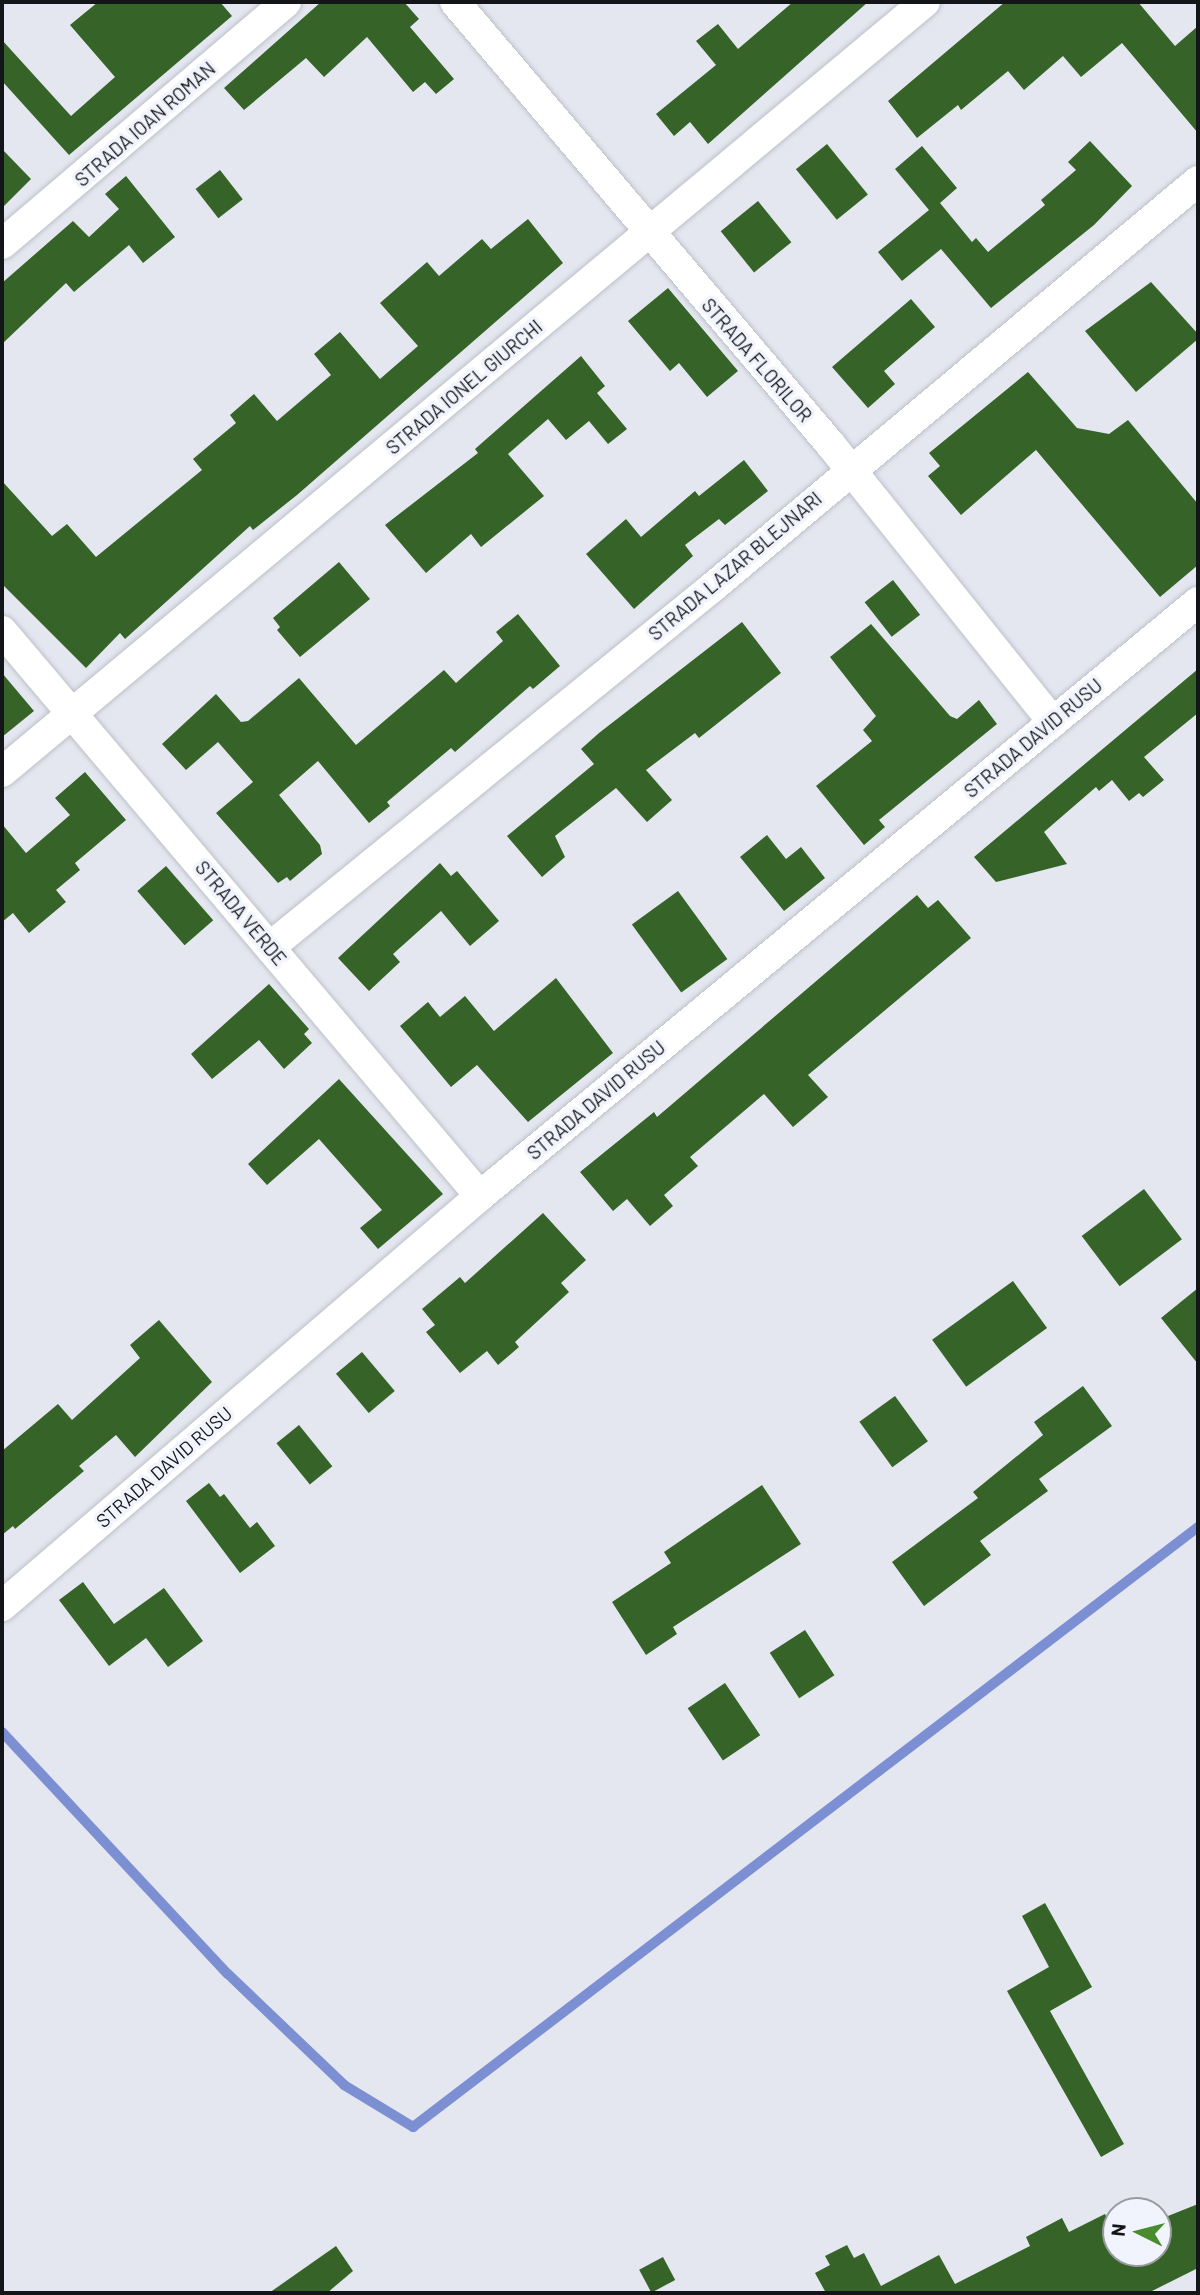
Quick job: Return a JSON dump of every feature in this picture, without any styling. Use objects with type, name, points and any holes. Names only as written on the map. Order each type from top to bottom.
[{"type":"street","name":"STRADA IOAN ROMAN","points":[[2,243],[286,2]]},
{"type":"street","name":"STRADA FLORILOR","points":[[455,2],[849,470],[1053,722]]},
{"type":"street","name":"STRADA IONEL GIURCHI","points":[[2,772],[925,2]]},
{"type":"street","name":"STRADA LAZAR BLEJNARI","points":[[270,947],[714,586],[849,470],[1198,181]]},
{"type":"street","name":"STRADA DAVID RUSU","points":[[2,1606],[480,1196],[1198,602]]},
{"type":"street","name":"STRADA VERDE","points":[[2,631],[480,1196]]},
{"type":"building","points":[[98,2],[220,2],[232,16],[69,155],[2,81],[2,40],[71,116],[115,77],[70,25]]},
{"type":"building","points":[[321,2],[404,2],[419,19],[410,27],[454,79],[436,94],[425,82],[413,92],[367,37],[324,77],[306,58],[244,110],[224,88]]},
{"type":"building","points":[[793,2],[868,2],[708,144],[690,122],[674,136],[656,114],[716,65],[696,41],[718,24],[738,49]]},
{"type":"building","points":[[1005,2],[1138,2],[1175,46],[1198,26],[1198,133],[1122,43],[1081,77],[1063,56],[1024,90],[1008,71],[961,110],[958,105],[917,138],[888,101]]},
{"type":"building","points":[[1090,141],[1132,186],[1094,225],[991,308],[941,249],[902,281],[878,252],[929,210],[895,169],[922,146],[957,188],[940,203],[972,242],[976,238],[988,252],[1045,205],[1041,200],[1076,170],[1068,162]]},
{"type":"building","points":[[827,144],[868,195],[837,220],[796,169]]},
{"type":"building","points":[[2,149],[31,179],[2,208]]},
{"type":"building","points":[[220,170],[243,199],[218,218],[196,189]]},
{"type":"building","points":[[126,176],[175,237],[143,263],[129,245],[74,292],[66,283],[2,344],[2,283],[73,221],[89,237],[119,209],[105,194]]},
{"type":"building","points":[[758,201],[791,242],[754,272],[721,231]]},
{"type":"building","points":[[528,219],[563,263],[297,495],[253,530],[250,526],[125,639],[120,633],[86,668],[2,584],[2,481],[52,536],[67,524],[96,557],[202,470],[193,459],[236,423],[230,415],[254,394],[277,421],[331,375],[314,354],[340,332],[380,379],[418,346],[380,303],[427,262],[439,276],[482,239],[491,249]]},
{"type":"building","points":[[1151,282],[1198,334],[1198,339],[1136,392],[1085,331]]},
{"type":"building","points":[[668,288],[738,371],[707,397],[679,363],[670,371],[628,321]]},
{"type":"building","points":[[911,299],[935,327],[884,371],[895,384],[868,408],[832,367]]},
{"type":"building","points":[[581,356],[605,386],[597,393],[627,429],[608,444],[589,421],[566,440],[548,419],[508,454],[544,496],[481,547],[471,534],[426,573],[385,525],[478,453],[475,449]]},
{"type":"building","points":[[1028,372],[1077,428],[1109,434],[1128,420],[1198,504],[1198,565],[1160,597],[1036,450],[961,515],[928,476],[940,466],[929,453]]},
{"type":"building","points":[[744,460],[768,491],[725,525],[719,519],[685,545],[693,556],[634,609],[586,554],[626,519],[641,537],[695,491],[699,496]]},
{"type":"building","points":[[339,562],[370,599],[300,657],[277,630],[280,627],[273,618]]},
{"type":"building","points":[[893,580],[920,615],[892,637],[865,602]]},
{"type":"building","points":[[518,614],[560,666],[533,689],[530,686],[455,752],[451,748],[387,802],[390,806],[369,823],[318,761],[279,795],[320,845],[322,854],[290,881],[287,877],[278,883],[216,813],[253,782],[218,742],[186,770],[162,744],[216,694],[241,722],[248,721],[299,678],[356,745],[444,670],[456,683],[503,641],[496,632]]},
{"type":"building","points":[[742,622],[781,673],[699,738],[695,733],[646,770],[672,800],[647,822],[616,788],[555,836],[565,857],[542,877],[507,836],[594,764],[581,749]]},
{"type":"building","points":[[871,624],[950,716],[957,719],[979,700],[997,724],[879,820],[885,827],[864,845],[816,786],[872,741],[863,730],[876,716],[830,657]]},
{"type":"building","points":[[1198,669],[1198,713],[1144,757],[1164,780],[1143,797],[1139,793],[1129,801],[1112,780],[1099,791],[1096,787],[1044,832],[1067,864],[996,882],[974,857]]},
{"type":"building","points":[[2,673],[34,711],[2,737]]},
{"type":"building","points":[[85,772],[126,820],[75,863],[80,870],[56,890],[66,902],[29,933],[13,913],[2,922],[2,824],[26,853],[70,815],[55,798]]},
{"type":"building","points":[[767,835],[786,859],[801,847],[825,878],[784,911],[740,857]]},
{"type":"building","points":[[440,863],[451,876],[457,871],[499,921],[470,946],[441,911],[393,954],[400,962],[369,991],[338,958]]},
{"type":"building","points":[[166,866],[213,920],[185,945],[137,891]]},
{"type":"building","points":[[678,891],[727,959],[681,992],[632,925]]},
{"type":"building","points":[[917,895],[928,908],[938,900],[971,938],[808,1075],[828,1097],[793,1127],[764,1094],[690,1157],[698,1166],[664,1195],[673,1206],[650,1226],[627,1199],[613,1211],[580,1172],[654,1112],[657,1117]]},
{"type":"building","points":[[556,978],[613,1053],[528,1122],[477,1065],[451,1087],[400,1026],[428,1002],[440,1017],[465,996],[494,1031]]},
{"type":"building","points":[[269,984],[309,1029],[304,1034],[312,1043],[284,1069],[259,1040],[212,1079],[191,1054]]},
{"type":"building","points":[[339,1079],[443,1194],[378,1249],[360,1228],[382,1210],[319,1139],[267,1185],[248,1164]]},
{"type":"building","points":[[1144,1189],[1182,1239],[1120,1286],[1082,1236]]},
{"type":"building","points":[[543,1213],[586,1260],[561,1283],[569,1292],[515,1342],[519,1347],[498,1365],[487,1351],[460,1373],[426,1332],[435,1325],[422,1309],[460,1277],[465,1283]]},
{"type":"building","points":[[1013,1281],[1047,1328],[966,1387],[932,1340]]},
{"type":"building","points":[[1198,1288],[1198,1364],[1161,1318]]},
{"type":"building","points":[[159,1320],[212,1382],[135,1457],[116,1435],[79,1466],[84,1471],[15,1529],[13,1526],[2,1535],[2,1451],[58,1404],[72,1420],[140,1358],[130,1345]]},
{"type":"building","points":[[362,1352],[395,1391],[369,1413],[336,1374]]},
{"type":"building","points":[[1083,1386],[1112,1426],[1039,1479],[1048,1491],[980,1541],[991,1555],[924,1606],[892,1562],[978,1498],[973,1492],[1043,1435],[1034,1422]]},
{"type":"building","points":[[895,1396],[928,1441],[892,1467],[859,1422]]},
{"type":"building","points":[[299,1425],[332,1466],[310,1484],[276,1443]]},
{"type":"building","points":[[209,1483],[220,1497],[224,1494],[250,1528],[257,1522],[275,1546],[240,1573],[186,1501]]},
{"type":"building","points":[[762,1485],[801,1544],[673,1627],[677,1634],[646,1655],[612,1602],[671,1563],[664,1552]]},
{"type":"building","points":[[83,1582],[114,1624],[164,1588],[203,1641],[168,1667],[146,1638],[109,1666],[59,1600]]},
{"type":"building","points":[[805,1630],[834,1675],[799,1698],[770,1653]]},
{"type":"building","points":[[725,1683],[760,1735],[723,1760],[688,1708]]},
{"type":"building","points":[[1045,1903],[1092,1987],[1050,2011],[1124,2144],[1101,2157],[1007,1991],[1049,1967],[1022,1916]]},
{"type":"building","points":[[1198,2204],[1198,2268],[1148,2293],[826,2293],[815,2273],[830,2265],[825,2256],[847,2245],[854,2258],[864,2253],[881,2286],[939,2255],[955,2284],[1030,2246],[1026,2237],[1062,2218],[1069,2232],[1102,2216],[1102,2267],[1172,2267],[1172,2214]]},
{"type":"building","points":[[336,2246],[353,2271],[327,2293],[269,2293]]},
{"type":"building","points":[[663,2257],[675,2280],[651,2293],[639,2270]]},
{"type":"waterway","points":[[2,1732],[228,1974],[344,2085],[413,2127],[1198,1527]]}]
